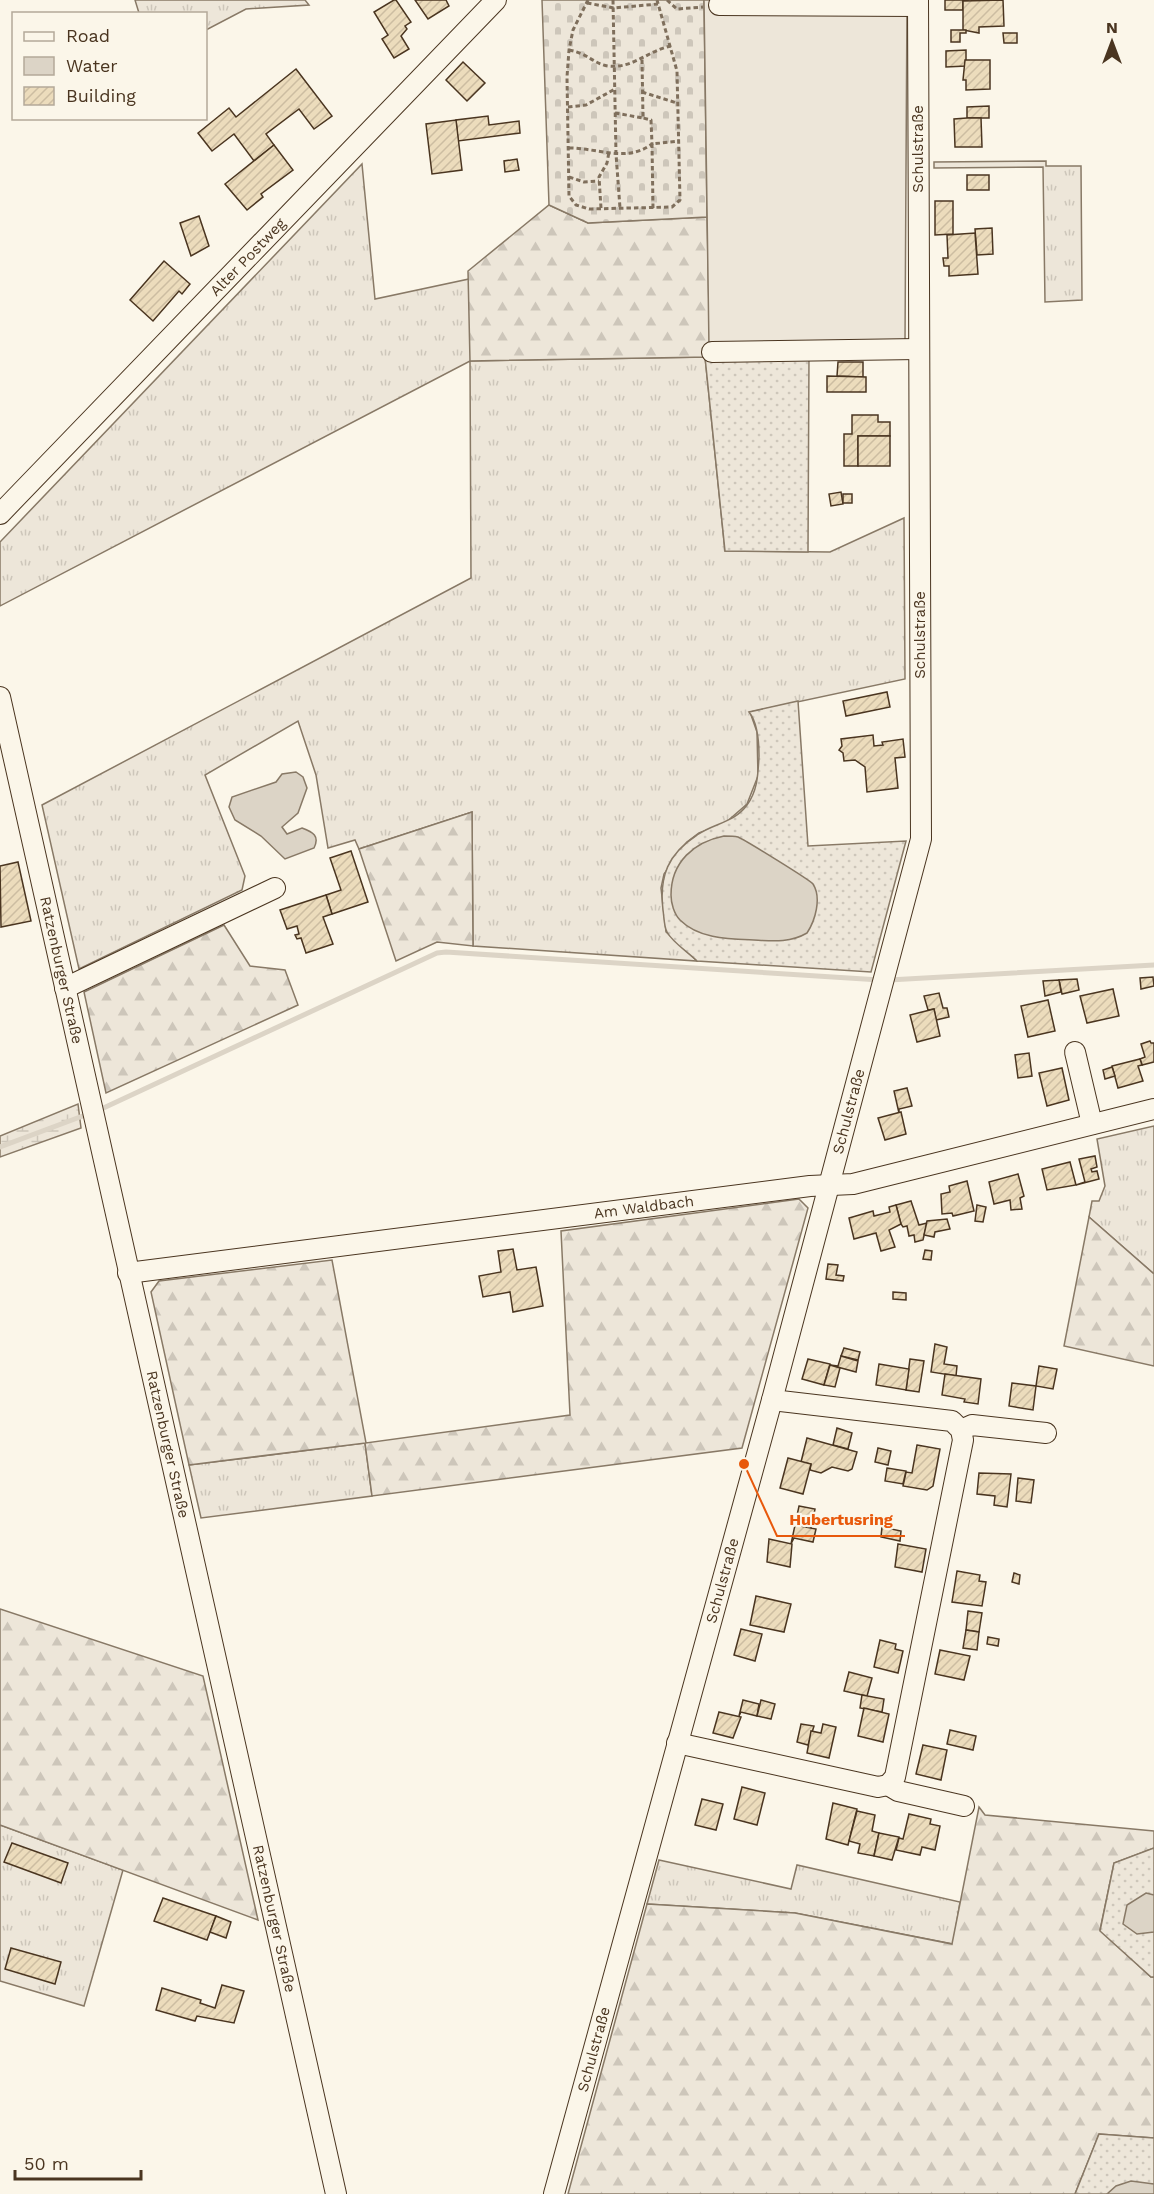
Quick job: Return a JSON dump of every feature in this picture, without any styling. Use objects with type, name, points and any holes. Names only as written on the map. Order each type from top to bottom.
[{"type":"street","name":"Alter Postweg","points":[[0,514],[496,0]]},
{"type":"street","points":[[718,5],[918,3]]},
{"type":"street","name":"Schulstraße","points":[[554,2194],[772,1400],[921,839],[918,3]]},
{"type":"street","points":[[712,352],[918,349]]},
{"type":"street","name":"Ratzenburger Straße","points":[[0,697],[336,2194]]},
{"type":"street","points":[[65,988],[275,888]]},
{"type":"street","points":[[1076,1052],[1092,1124]]},
{"type":"street","name":"Am Waldbach","points":[[128,1273],[853,1184],[1154,1109]]},
{"type":"street","points":[[676,1743],[878,1787],[888,1785],[894,1777],[963,1440],[961,1430],[951,1421],[772,1400]]},
{"type":"street","points":[[961,1430],[972,1425],[1046,1434]]},
{"type":"street","points":[[888,1785],[898,1791],[964,1806]]},
{"type":"path","points":[[613,0],[616,154],[620,208]]},
{"type":"path","points":[[667,0],[677,9],[718,5]]},
{"type":"path","points":[[587,1],[614,8],[658,2],[676,71],[680,200],[672,207],[589,209],[576,205],[569,196],[569,50],[573,30],[587,1]]},
{"type":"path","points":[[569,50],[587,54],[598,63],[615,66],[642,59],[671,46]]},
{"type":"path","points":[[642,59],[643,118]]},
{"type":"path","points":[[568,107],[586,105],[615,89]]},
{"type":"path","points":[[642,92],[677,103]]},
{"type":"path","points":[[615,113],[651,120],[653,208]]},
{"type":"path","points":[[568,148],[616,154],[639,154],[652,144],[679,141]]},
{"type":"path","points":[[601,209],[599,181],[609,152]]},
{"type":"path","points":[[569,177],[584,182],[599,181]]},
{"type":"green space","points":[[135,0],[305,0],[309,5],[246,9],[207,29],[207,12],[139,12]]},
{"type":"green space","points":[[542,0],[704,0],[707,217],[588,223],[549,205]]},
{"type":"green space","points":[[704,0],[907,0],[905,343],[709,347]]},
{"type":"green space","points":[[1046,161],[1046,166],[1081,166],[1082,300],[1045,302],[1043,167],[934,168],[934,162]]},
{"type":"green space","points":[[362,164],[375,299],[469,279],[471,361],[705,357],[725,551],[830,552],[904,518],[905,679],[750,712],[757,732],[758,776],[747,804],[724,824],[699,833],[687,842],[664,874],[661,888],[666,932],[697,961],[473,946],[472,812],[359,849],[355,840],[328,848],[316,775],[298,721],[205,775],[245,876],[242,890],[79,969],[42,805],[471,578],[470,361],[0,606],[0,542]]},
{"type":"green space","points":[[549,205],[588,223],[707,217],[710,357],[470,361],[468,271]]},
{"type":"green space","points":[[809,355],[808,552],[725,551],[705,357]]},
{"type":"green space","points":[[798,701],[808,846],[906,841],[871,972],[697,961],[673,940],[665,927],[662,898],[664,876],[672,858],[687,842],[703,831],[736,816],[747,805],[753,793],[758,775],[759,745],[756,727],[749,712]]},
{"type":"green space","points":[[472,812],[473,946],[437,942],[396,961],[359,849]]},
{"type":"green space","points":[[224,925],[250,966],[285,970],[298,1005],[106,1093],[84,992]]},
{"type":"green space","points":[[78,1104],[81,1128],[0,1157],[0,1136]]},
{"type":"green space","points":[[1154,1126],[1154,1274],[1089,1217],[1092,1201],[1099,1201],[1105,1186],[1097,1139]]},
{"type":"green space","points":[[799,1199],[808,1208],[742,1448],[372,1496],[365,1443],[189,1465],[151,1292],[159,1281],[332,1260],[366,1443],[570,1415],[561,1231]]},
{"type":"green space","points":[[1089,1217],[1154,1274],[1154,1366],[1064,1346]]},
{"type":"green space","points":[[365,1443],[372,1496],[201,1518],[189,1465]]},
{"type":"green space","points":[[0,1609],[203,1676],[258,1920],[0,1825]]},
{"type":"green space","points":[[979,1807],[985,1815],[1154,1831],[1154,1848],[1114,1863],[1100,1930],[1151,1977],[1154,1977],[1154,2138],[1099,2134],[1075,2194],[568,2194],[647,1904],[795,1913],[952,1944]]},
{"type":"green space","points":[[0,1825],[123,1870],[84,2006],[0,1981]]},
{"type":"green space","points":[[1154,1848],[1154,1977],[1151,1977],[1100,1931],[1114,1863]]},
{"type":"green space","points":[[659,1860],[791,1889],[797,1865],[960,1902],[953,1944],[795,1913],[647,1904]]},
{"type":"green space","points":[[1099,2134],[1154,2138],[1154,2194],[1075,2194]]},
{"type":"water","points":[[296,772],[303,777],[307,788],[298,813],[282,827],[287,834],[302,828],[312,833],[316,840],[314,848],[285,859],[261,836],[235,820],[229,807],[232,797],[276,782],[282,774]]},
{"type":"water","points":[[724,836],[743,840],[813,884],[817,902],[813,922],[807,933],[781,941],[725,938],[696,931],[680,920],[673,908],[671,895],[672,883],[680,863],[686,855],[703,843]]},
{"type":"water","points":[[1146,1893],[1154,1895],[1154,1932],[1137,1934],[1123,1924],[1127,1905]]},
{"type":"water","points":[[1131,2181],[1154,2184],[1154,2194],[1107,2194],[1116,2186]]},
{"type":"building","points":[[394,0],[411,22],[405,26],[407,29],[401,36],[409,49],[394,58],[382,39],[388,35],[374,12]]},
{"type":"building","points":[[415,0],[446,0],[449,6],[428,19]]},
{"type":"building","points":[[945,0],[968,1],[963,1],[963,10],[945,10]]},
{"type":"building","points":[[1003,0],[1004,26],[979,27],[979,33],[963,30],[963,1]]},
{"type":"building","points":[[951,30],[966,30],[966,33],[960,33],[960,42],[951,42]]},
{"type":"building","points":[[1003,33],[1017,33],[1017,43],[1004,43]]},
{"type":"building","points":[[966,50],[966,66],[946,67],[946,51]]},
{"type":"building","points":[[965,60],[990,60],[990,89],[966,90],[966,80],[963,80]]},
{"type":"building","points":[[463,62],[485,83],[467,101],[446,80]]},
{"type":"building","points":[[296,69],[332,116],[314,129],[299,109],[266,134],[274,145],[254,161],[234,134],[212,151],[198,133],[229,108],[236,117]]},
{"type":"building","points":[[989,106],[989,118],[967,118],[967,107]]},
{"type":"building","points":[[488,116],[489,125],[519,121],[520,133],[458,141],[456,120]]},
{"type":"building","points":[[981,118],[982,147],[955,147],[954,119]]},
{"type":"building","points":[[456,120],[462,170],[432,174],[426,124]]},
{"type":"building","points":[[274,145],[293,170],[261,194],[263,197],[247,210],[225,184]]},
{"type":"building","points":[[517,159],[519,170],[505,172],[504,161]]},
{"type":"building","points":[[967,175],[989,175],[989,190],[967,190]]},
{"type":"building","points":[[935,201],[953,201],[953,234],[935,235]]},
{"type":"building","points":[[199,216],[209,246],[191,256],[180,223]]},
{"type":"building","points":[[992,228],[993,254],[977,255],[975,229]]},
{"type":"building","points":[[975,233],[978,274],[949,276],[949,266],[944,266],[943,258],[948,258],[947,235]]},
{"type":"building","points":[[164,261],[190,284],[182,294],[179,291],[153,321],[130,300]]},
{"type":"building","points":[[838,362],[863,362],[863,377],[837,376]]},
{"type":"building","points":[[827,376],[866,377],[866,392],[827,392]]},
{"type":"building","points":[[852,415],[878,415],[878,422],[890,422],[890,436],[858,436],[858,466],[844,466],[844,434],[852,434]]},
{"type":"building","points":[[858,436],[890,436],[890,466],[858,466]]},
{"type":"building","points":[[841,492],[843,504],[831,506],[829,494]]},
{"type":"building","points":[[843,494],[852,494],[852,503],[843,503]]},
{"type":"building","points":[[887,692],[890,707],[846,716],[843,701]]},
{"type":"building","points":[[873,735],[874,746],[883,745],[882,742],[903,739],[905,757],[895,758],[898,788],[867,792],[865,767],[855,760],[844,761],[843,753],[839,750],[842,746],[841,739]]},
{"type":"building","points":[[351,851],[368,902],[332,914],[326,895],[341,890],[330,858]]},
{"type":"building","points":[[18,862],[31,921],[1,927],[0,866]]},
{"type":"building","points":[[326,895],[332,914],[323,917],[333,944],[306,953],[301,938],[297,939],[295,935],[299,934],[297,926],[287,929],[280,910]]},
{"type":"building","points":[[1153,977],[1154,986],[1141,989],[1140,978]]},
{"type":"building","points":[[1077,979],[1079,990],[1062,994],[1059,980]]},
{"type":"building","points":[[1059,980],[1061,992],[1045,996],[1043,981]]},
{"type":"building","points":[[1113,989],[1119,1016],[1087,1023],[1080,996]]},
{"type":"building","points":[[939,993],[943,1008],[947,1008],[949,1017],[936,1020],[934,1009],[928,1010],[924,996]]},
{"type":"building","points":[[1048,1000],[1055,1031],[1028,1037],[1021,1006]]},
{"type":"building","points":[[934,1009],[940,1036],[917,1042],[910,1015]]},
{"type":"building","points":[[1150,1041],[1154,1043],[1154,1062],[1142,1065],[1140,1059],[1145,1057],[1141,1044]]},
{"type":"building","points":[[1029,1053],[1032,1076],[1018,1078],[1015,1055]]},
{"type":"building","points":[[1140,1059],[1142,1065],[1138,1066],[1143,1081],[1118,1088],[1112,1066]]},
{"type":"building","points":[[1112,1067],[1115,1076],[1105,1079],[1103,1070]]},
{"type":"building","points":[[1062,1068],[1069,1100],[1047,1106],[1039,1073]]},
{"type":"building","points":[[907,1088],[912,1106],[899,1109],[899,1113],[894,1091]]},
{"type":"building","points":[[901,1112],[906,1134],[885,1140],[878,1118]]},
{"type":"building","points":[[1095,1156],[1097,1167],[1091,1169],[1092,1172],[1097,1171],[1099,1179],[1076,1185],[1085,1182],[1079,1159]]},
{"type":"building","points":[[1070,1162],[1076,1185],[1047,1190],[1042,1169]]},
{"type":"building","points":[[1018,1174],[1024,1196],[1020,1198],[1022,1209],[1011,1210],[1010,1200],[994,1204],[989,1182]]},
{"type":"building","points":[[967,1181],[974,1211],[953,1216],[952,1213],[942,1214],[941,1194],[950,1192],[949,1186]]},
{"type":"building","points":[[911,1201],[919,1225],[927,1223],[923,1240],[915,1242],[914,1235],[909,1236],[907,1226],[903,1227],[901,1224],[896,1205]]},
{"type":"building","points":[[896,1205],[901,1224],[889,1230],[895,1247],[881,1251],[876,1233],[854,1239],[849,1218],[873,1211],[874,1216],[890,1212],[889,1207]]},
{"type":"building","points":[[977,1205],[986,1207],[983,1222],[975,1221]]},
{"type":"building","points":[[947,1219],[950,1229],[935,1232],[934,1237],[924,1235],[927,1221]]},
{"type":"building","points":[[513,1249],[517,1270],[536,1267],[543,1306],[513,1312],[510,1292],[483,1297],[479,1276],[501,1272],[498,1251]]},
{"type":"building","points":[[925,1250],[932,1251],[931,1260],[923,1259]]},
{"type":"building","points":[[828,1264],[838,1265],[836,1275],[844,1276],[843,1281],[826,1279]]},
{"type":"building","points":[[893,1292],[906,1293],[906,1300],[893,1299]]},
{"type":"building","points":[[935,1344],[947,1347],[944,1364],[957,1366],[956,1376],[931,1372]]},
{"type":"building","points":[[844,1348],[860,1352],[858,1360],[841,1356]]},
{"type":"building","points":[[841,1356],[858,1361],[856,1372],[830,1365],[838,1366]]},
{"type":"building","points":[[808,1359],[830,1364],[824,1385],[802,1379]]},
{"type":"building","points":[[910,1359],[924,1361],[919,1392],[906,1390]]},
{"type":"building","points":[[879,1364],[909,1369],[906,1390],[876,1385]]},
{"type":"building","points":[[830,1365],[840,1368],[835,1387],[824,1385]]},
{"type":"building","points":[[1039,1366],[1057,1369],[1053,1389],[1036,1386]]},
{"type":"building","points":[[945,1374],[981,1379],[978,1404],[942,1395]]},
{"type":"building","points":[[1012,1383],[1036,1386],[1033,1410],[1009,1406]]},
{"type":"building","points":[[837,1428],[852,1433],[848,1449],[833,1445]]},
{"type":"building","points":[[807,1438],[857,1452],[852,1469],[848,1471],[832,1467],[821,1473],[810,1470],[811,1464],[801,1462]]},
{"type":"building","points":[[917,1445],[940,1449],[933,1486],[927,1490],[903,1486],[906,1472],[912,1473]]},
{"type":"building","points":[[878,1448],[891,1451],[888,1465],[875,1462]]},
{"type":"building","points":[[788,1458],[811,1464],[803,1494],[780,1488]]},
{"type":"building","points":[[887,1468],[906,1471],[903,1484],[885,1481]]},
{"type":"building","points":[[979,1473],[1011,1474],[1007,1507],[994,1505],[995,1496],[977,1494]]},
{"type":"building","points":[[1018,1478],[1034,1480],[1031,1503],[1016,1501]]},
{"type":"building","points":[[799,1506],[815,1509],[811,1528],[795,1525]]},
{"type":"building","points":[[795,1525],[816,1529],[813,1542],[794,1538],[791,1544]]},
{"type":"building","points":[[882,1527],[901,1531],[900,1541],[881,1537]]},
{"type":"building","points":[[769,1539],[792,1544],[790,1567],[767,1562]]},
{"type":"building","points":[[898,1544],[926,1549],[922,1572],[895,1567]]},
{"type":"building","points":[[957,1571],[980,1575],[979,1581],[986,1582],[982,1606],[952,1602]]},
{"type":"building","points":[[1014,1573],[1020,1575],[1019,1584],[1012,1582]]},
{"type":"building","points":[[756,1596],[791,1604],[784,1632],[750,1625]]},
{"type":"building","points":[[968,1611],[982,1613],[979,1632],[966,1630]]},
{"type":"building","points":[[741,1629],[762,1634],[755,1661],[734,1655]]},
{"type":"building","points":[[966,1630],[979,1632],[977,1650],[963,1648]]},
{"type":"building","points":[[988,1637],[999,1639],[998,1646],[987,1644]]},
{"type":"building","points":[[880,1640],[896,1644],[895,1649],[903,1651],[898,1673],[874,1667]]},
{"type":"building","points":[[940,1650],[970,1656],[964,1680],[935,1674]]},
{"type":"building","points":[[849,1672],[872,1678],[867,1696],[844,1691]]},
{"type":"building","points":[[862,1695],[884,1699],[882,1712],[860,1708]]},
{"type":"building","points":[[743,1700],[759,1704],[757,1716],[741,1712],[739,1716]]},
{"type":"building","points":[[761,1700],[775,1704],[771,1719],[757,1716]]},
{"type":"building","points":[[864,1708],[889,1714],[883,1742],[858,1736]]},
{"type":"building","points":[[719,1712],[741,1717],[733,1738],[713,1733]]},
{"type":"building","points":[[801,1724],[814,1726],[808,1745],[797,1742]]},
{"type":"building","points":[[823,1724],[836,1727],[829,1758],[807,1753],[811,1731],[821,1733]]},
{"type":"building","points":[[950,1730],[976,1736],[973,1750],[947,1744]]},
{"type":"building","points":[[923,1745],[947,1750],[941,1780],[916,1774]]},
{"type":"building","points":[[742,1787],[765,1793],[757,1825],[734,1819]]},
{"type":"building","points":[[702,1799],[723,1804],[716,1830],[695,1825]]},
{"type":"building","points":[[833,1803],[857,1809],[848,1845],[826,1839]]},
{"type":"building","points":[[857,1811],[875,1815],[872,1831],[879,1833],[874,1856],[858,1853],[860,1844],[849,1841]]},
{"type":"building","points":[[909,1814],[931,1819],[930,1824],[940,1826],[935,1850],[922,1847],[920,1855],[896,1850],[899,1838],[903,1839]]},
{"type":"building","points":[[879,1833],[899,1837],[892,1860],[874,1856]]},
{"type":"building","points":[[12,1843],[68,1863],[61,1883],[4,1862]]},
{"type":"building","points":[[163,1898],[216,1916],[207,1940],[154,1921]]},
{"type":"building","points":[[216,1916],[231,1922],[226,1938],[210,1932]]},
{"type":"building","points":[[11,1948],[61,1962],[55,1984],[5,1969]]},
{"type":"building","points":[[222,1985],[244,1991],[234,2023],[197,2016],[195,2021],[156,2010],[162,1988],[201,2000],[200,2003],[215,2008]]},
{"type":"waterway","points":[[97,1111],[437,953],[880,980]]},
{"type":"waterway","points":[[889,980],[1154,965]]},
{"type":"waterway","points":[[0,1147],[88,1114]]},
{"type":"place","name":"Hubertusring","points":[[744,1464]]}]
